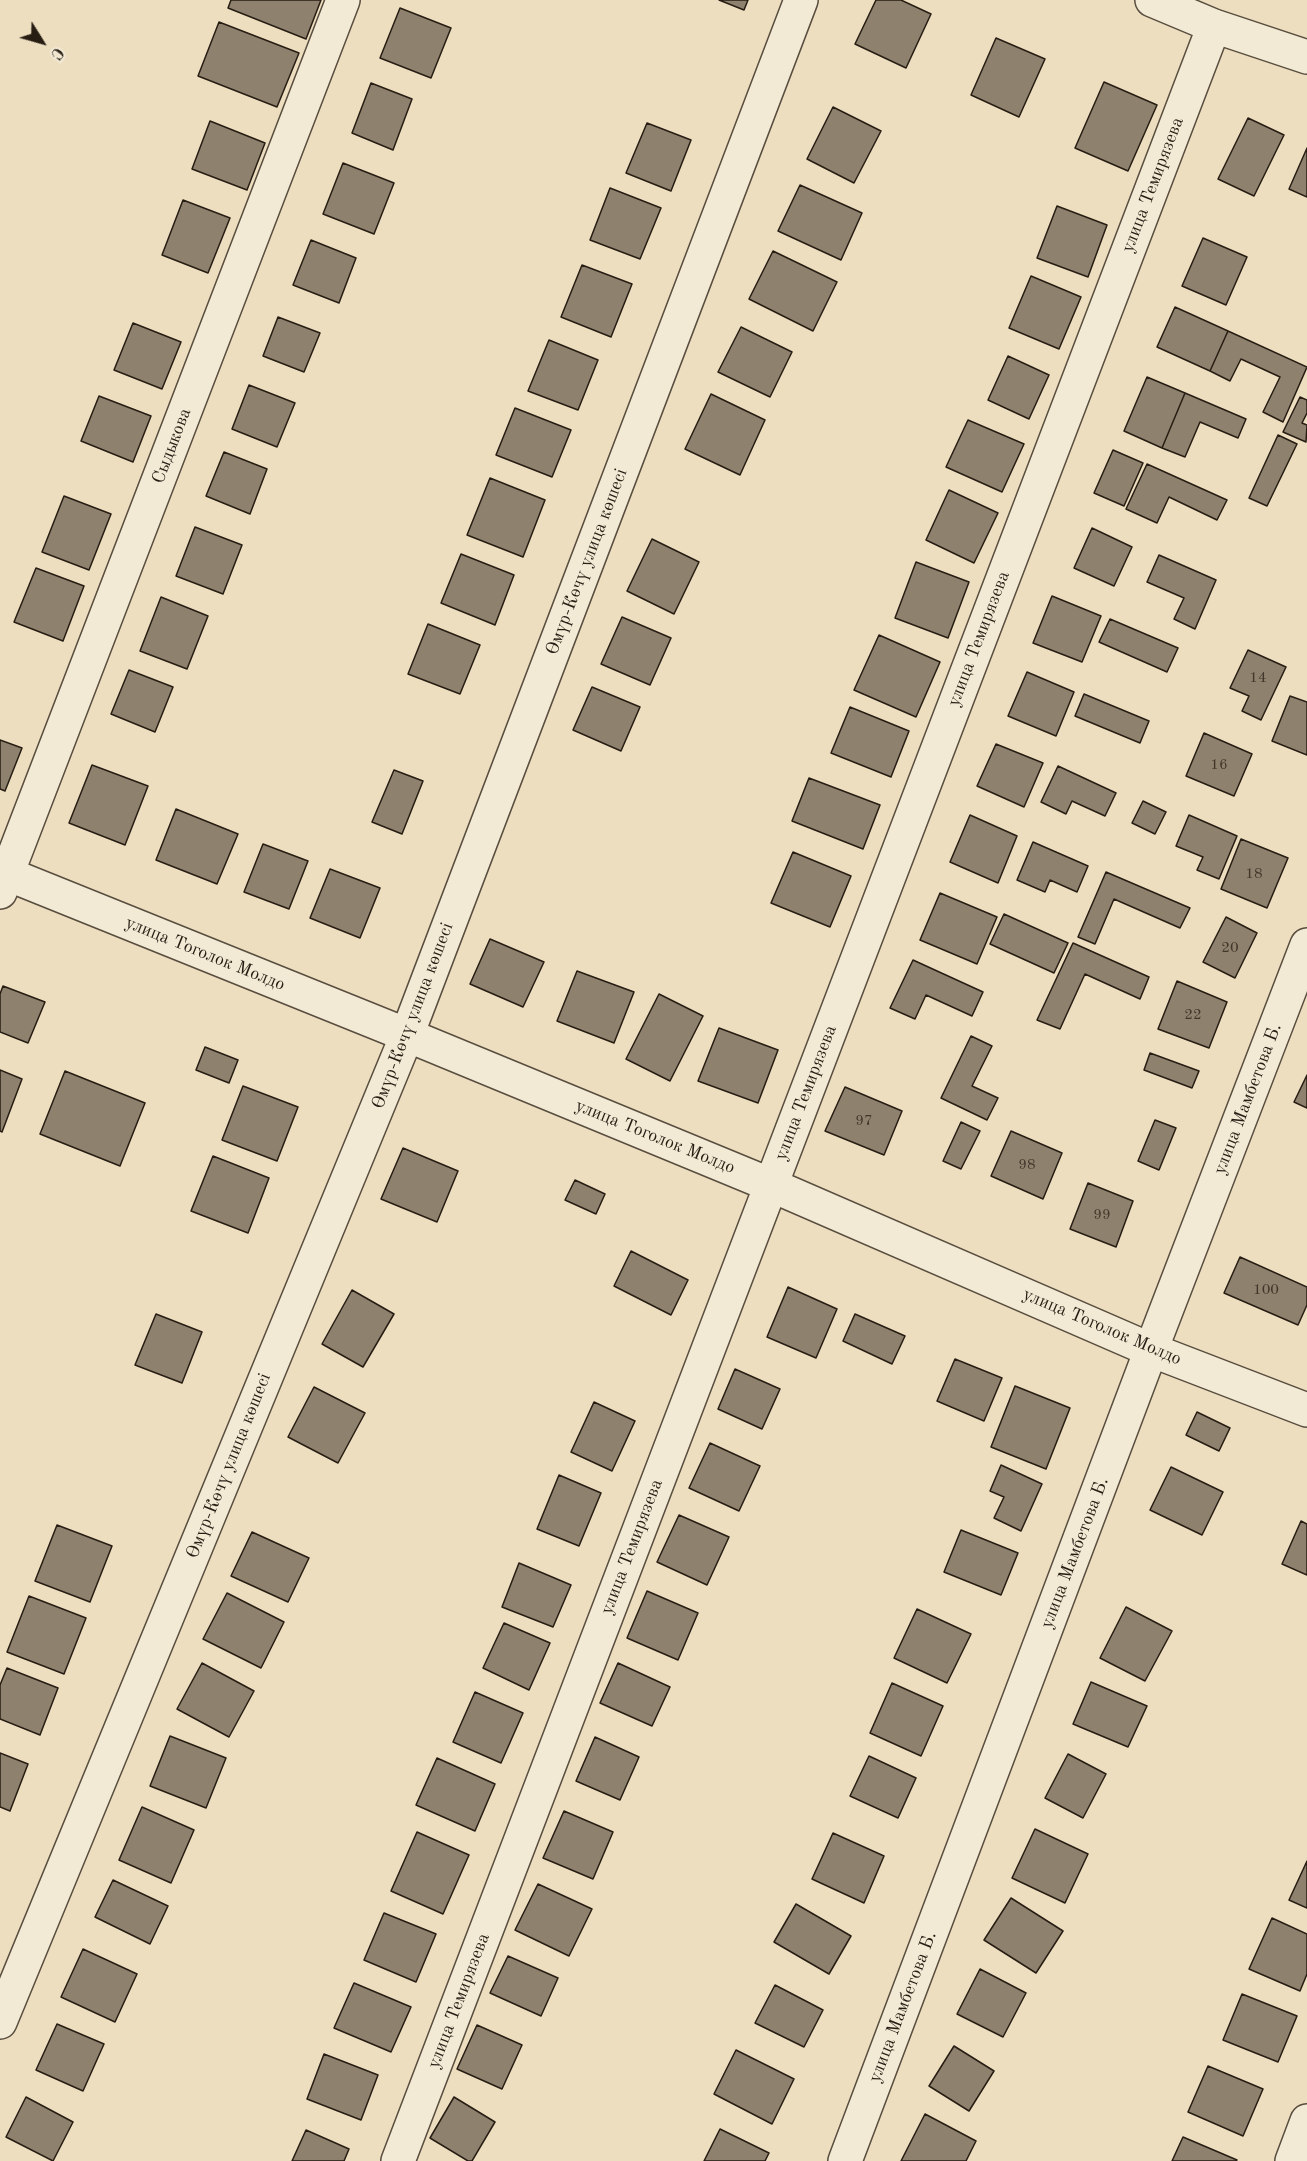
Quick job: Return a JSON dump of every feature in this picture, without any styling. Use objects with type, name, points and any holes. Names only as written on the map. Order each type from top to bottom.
[{"type":"street","name":"Сыдыкова","points":[[2,879],[343,0]]},
{"type":"street","name":"Өмүр-Көчү улица көшесі","points":[[0,2022],[407,1035],[801,0]]},
{"type":"street","points":[[1152,0],[1214,26],[1307,57]]},
{"type":"street","name":"улица Темирязева","points":[[398,2161],[1214,26]]},
{"type":"street","name":"улица Тоголок Молдо","points":[[2,879],[407,1035],[771,1185],[1151,1350],[1307,1410]]},
{"type":"street","name":"улица Мамбетова Б.","points":[[845,2161],[1151,1350],[1307,945]]},
{"type":"street","points":[[1292,2161],[1307,2121]]},
{"type":"building","points":[[231,0],[321,0],[306,39],[228,8]]},
{"type":"building","points":[[719,0],[748,0],[744,10]]},
{"type":"building","points":[[876,0],[901,0],[931,14],[906,68],[855,44]]},
{"type":"building","points":[[400,8],[451,28],[431,78],[380,58]]},
{"type":"building","points":[[219,22],[299,53],[277,107],[198,76]]},
{"type":"building","points":[[996,38],[1045,59],[1019,117],[971,95]]},
{"type":"building","points":[[1104,82],[1157,105],[1128,171],[1075,148]]},
{"type":"building","points":[[371,83],[412,99],[393,150],[352,133]]},
{"type":"building","points":[[833,107],[881,131],[854,183],[807,159]]},
{"type":"building","points":[[1248,118],[1284,135],[1254,196],[1218,179]]},
{"type":"building","points":[[210,121],[265,143],[247,190],[192,169]]},
{"type":"building","points":[[647,123],[691,140],[671,191],[626,173]]},
{"type":"building","points":[[1307,148],[1307,197],[1289,189]]},
{"type":"building","points":[[343,163],[394,183],[374,234],[323,214]]},
{"type":"building","points":[[800,185],[862,213],[841,260],[778,231]]},
{"type":"building","points":[[610,188],[661,208],[640,259],[590,240]]},
{"type":"building","points":[[183,200],[230,218],[208,273],[162,255]]},
{"type":"building","points":[[1057,206],[1107,225],[1088,277],[1037,258]]},
{"type":"building","points":[[1203,238],[1247,257],[1226,305],[1182,286]]},
{"type":"building","points":[[311,240],[356,258],[339,303],[293,285]]},
{"type":"building","points":[[773,251],[837,282],[813,331],[749,299]]},
{"type":"building","points":[[582,265],[632,284],[611,337],[561,317]]},
{"type":"building","points":[[1031,276],[1081,297],[1059,349],[1009,328]]},
{"type":"building","points":[[1175,307],[1228,331],[1210,371],[1157,347]]},
{"type":"building","points":[[278,317],[320,333],[304,372],[263,356]]},
{"type":"building","points":[[133,323],[181,342],[162,389],[114,370]]},
{"type":"building","points":[[741,327],[792,352],[770,397],[718,372]]},
{"type":"building","points":[[1228,331],[1307,367],[1283,422],[1263,412],[1280,377],[1241,359],[1230,381],[1210,371]]},
{"type":"building","points":[[549,340],[598,360],[578,410],[528,391]]},
{"type":"building","points":[[1008,356],[1049,375],[1029,419],[988,400]]},
{"type":"building","points":[[1147,377],[1185,393],[1162,448],[1124,431]]},
{"type":"building","points":[[249,385],[295,403],[277,447],[232,429]]},
{"type":"building","points":[[1185,393],[1246,419],[1238,438],[1200,422],[1185,457],[1162,448]]},
{"type":"building","points":[[711,394],[765,420],[740,475],[685,449]]},
{"type":"building","points":[[99,396],[151,416],[133,462],[81,441]]},
{"type":"building","points":[[1300,397],[1307,400],[1307,413],[1302,423],[1307,425],[1306,442],[1283,432]]},
{"type":"building","points":[[515,408],[571,430],[552,477],[496,455]]},
{"type":"building","points":[[968,420],[1024,444],[1002,492],[946,467]]},
{"type":"building","points":[[1278,435],[1297,444],[1267,506],[1249,498]]},
{"type":"building","points":[[1113,450],[1143,463],[1124,506],[1094,493]]},
{"type":"building","points":[[224,452],[267,469],[250,514],[206,496]]},
{"type":"building","points":[[1147,464],[1227,500],[1217,520],[1169,497],[1157,523],[1126,509]]},
{"type":"building","points":[[490,478],[545,500],[523,557],[467,535]]},
{"type":"building","points":[[949,490],[998,513],[974,563],[926,540]]},
{"type":"building","points":[[64,496],[111,514],[89,570],[42,552]]},
{"type":"building","points":[[195,527],[242,545],[223,594],[176,576]]},
{"type":"building","points":[[1092,528],[1132,547],[1114,586],[1074,568]]},
{"type":"building","points":[[652,539],[699,562],[674,614],[627,591]]},
{"type":"building","points":[[461,554],[514,575],[495,625],[441,603]]},
{"type":"building","points":[[1159,555],[1216,580],[1195,629],[1174,619],[1184,598],[1147,582]]},
{"type":"building","points":[[916,562],[969,582],[948,638],[895,618]]},
{"type":"building","points":[[36,568],[84,586],[63,641],[14,622]]},
{"type":"building","points":[[1052,596],[1101,616],[1082,662],[1033,643]]},
{"type":"building","points":[[161,597],[208,616],[187,669],[140,651]]},
{"type":"building","points":[[622,617],[671,638],[650,685],[601,664]]},
{"type":"building","points":[[1110,619],[1178,648],[1167,672],[1099,642]]},
{"type":"building","points":[[428,624],[480,645],[460,694],[408,674]]},
{"type":"building","points":[[879,635],[940,662],[916,717],[854,690]]},
{"type":"building","points":[[1248,650],[1286,667],[1261,720],[1242,711],[1249,696],[1230,688]]},
{"type":"building","points":[[129,670],[173,687],[155,732],[111,714]]},
{"type":"building","points":[[1027,672],[1074,692],[1056,736],[1008,716]]},
{"type":"building","points":[[592,687],[640,707],[621,751],[573,730]]},
{"type":"building","points":[[1084,694],[1149,721],[1140,743],[1075,716]]},
{"type":"building","points":[[1290,696],[1307,702],[1307,755],[1272,741]]},
{"type":"building","points":[[850,707],[909,731],[891,777],[831,753]]},
{"type":"building","points":[[1204,733],[1252,754],[1234,796],[1186,776]]},
{"type":"building","points":[[0,740],[22,748],[5,791],[0,789]]},
{"type":"building","points":[[996,744],[1043,763],[1024,807],[977,786]]},
{"type":"building","points":[[92,765],[148,786],[125,845],[69,823]]},
{"type":"building","points":[[1058,766],[1116,793],[1105,816],[1072,801],[1066,814],[1041,802]]},
{"type":"building","points":[[394,770],[423,781],[402,834],[372,822]]},
{"type":"building","points":[[809,778],[880,805],[863,849],[792,821]]},
{"type":"building","points":[[1143,801],[1166,812],[1155,834],[1132,823]]},
{"type":"building","points":[[176,809],[238,834],[217,884],[156,860]]},
{"type":"building","points":[[970,815],[1017,836],[998,883],[950,862]]},
{"type":"building","points":[[1189,815],[1237,836],[1219,879],[1197,870],[1203,857],[1176,846]]},
{"type":"building","points":[[1241,839],[1288,858],[1267,908],[1221,889]]},
{"type":"building","points":[[1033,842],[1088,866],[1077,892],[1050,880],[1045,892],[1017,880]]},
{"type":"building","points":[[263,844],[308,861],[289,909],[244,892]]},
{"type":"building","points":[[793,852],[851,876],[830,927],[771,903]]},
{"type":"building","points":[[330,869],[380,888],[360,938],[310,918]]},
{"type":"building","points":[[1106,872],[1190,908],[1180,928],[1114,899],[1095,944],[1078,937]]},
{"type":"building","points":[[940,893],[997,917],[977,964],[920,940]]},
{"type":"building","points":[[1004,914],[1068,943],[1054,973],[990,944]]},
{"type":"building","points":[[1226,917],[1257,933],[1235,978],[1203,962]]},
{"type":"building","points":[[490,939],[544,962],[523,1007],[470,984]]},
{"type":"building","points":[[1073,943],[1149,977],[1140,999],[1085,974],[1060,1029],[1037,1020]]},
{"type":"building","points":[[913,960],[983,992],[972,1016],[926,995],[915,1019],[890,1008]]},
{"type":"building","points":[[577,971],[634,992],[614,1043],[557,1021]]},
{"type":"building","points":[[1177,981],[1227,1002],[1209,1048],[1158,1029]]},
{"type":"building","points":[[3,986],[45,1002],[28,1043],[0,1032],[0,994]]},
{"type":"building","points":[[659,994],[703,1016],[670,1081],[626,1059]]},
{"type":"building","points":[[719,1028],[778,1050],[758,1103],[698,1081]]},
{"type":"building","points":[[971,1036],[992,1046],[972,1086],[998,1098],[987,1120],[941,1098]]},
{"type":"building","points":[[205,1047],[238,1060],[229,1083],[196,1070]]},
{"type":"building","points":[[1150,1053],[1199,1071],[1192,1088],[1144,1070]]},
{"type":"building","points":[[0,1070],[22,1079],[2,1132],[0,1131]]},
{"type":"building","points":[[65,1071],[145,1103],[120,1166],[40,1134]]},
{"type":"building","points":[[1307,1075],[1307,1108],[1294,1102]]},
{"type":"building","points":[[243,1086],[298,1107],[277,1161],[222,1140]]},
{"type":"building","points":[[845,1087],[902,1111],[884,1155],[825,1131]]},
{"type":"building","points":[[1155,1120],[1176,1128],[1159,1170],[1138,1161]]},
{"type":"building","points":[[961,1122],[980,1131],[961,1169],[943,1161]]},
{"type":"building","points":[[1011,1131],[1062,1153],[1043,1199],[991,1176]]},
{"type":"building","points":[[403,1148],[458,1171],[437,1222],[381,1199]]},
{"type":"building","points":[[213,1156],[269,1178],[248,1233],[191,1211]]},
{"type":"building","points":[[575,1180],[605,1194],[596,1214],[565,1200]]},
{"type":"building","points":[[1088,1183],[1133,1201],[1116,1247],[1070,1229]]},
{"type":"building","points":[[631,1251],[688,1280],[671,1315],[614,1286]]},
{"type":"building","points":[[1240,1257],[1307,1287],[1307,1305],[1298,1325],[1224,1293]]},
{"type":"building","points":[[788,1287],[837,1309],[816,1358],[767,1337]]},
{"type":"building","points":[[352,1290],[394,1314],[363,1367],[322,1344]]},
{"type":"building","points":[[156,1314],[202,1332],[182,1383],[135,1365]]},
{"type":"building","points":[[855,1314],[905,1336],[892,1364],[843,1341]]},
{"type":"building","points":[[955,1359],[1002,1378],[984,1421],[937,1401]]},
{"type":"building","points":[[735,1369],[780,1389],[762,1429],[718,1409]]},
{"type":"building","points":[[1015,1386],[1070,1408],[1046,1469],[991,1447]]},
{"type":"building","points":[[314,1387],[365,1413],[338,1463],[288,1437]]},
{"type":"building","points":[[594,1402],[635,1421],[612,1471],[571,1452]]},
{"type":"building","points":[[1197,1412],[1230,1428],[1219,1451],[1186,1435]]},
{"type":"building","points":[[710,1443],[760,1466],[739,1511],[689,1488]]},
{"type":"building","points":[[1001,1465],[1042,1484],[1021,1531],[994,1518],[1004,1497],[990,1491]]},
{"type":"building","points":[[1171,1467],[1223,1492],[1202,1535],[1150,1510]]},
{"type":"building","points":[[559,1475],[601,1493],[579,1546],[537,1529]]},
{"type":"building","points":[[679,1515],[729,1537],[707,1585],[657,1562]]},
{"type":"building","points":[[1301,1521],[1307,1524],[1307,1575],[1282,1564]]},
{"type":"building","points":[[57,1525],[112,1546],[90,1602],[35,1581]]},
{"type":"building","points":[[961,1530],[1018,1553],[1001,1595],[944,1572]]},
{"type":"building","points":[[252,1532],[309,1558],[288,1602],[231,1576]]},
{"type":"building","points":[[519,1563],[571,1585],[553,1627],[502,1607]]},
{"type":"building","points":[[647,1591],[698,1613],[678,1660],[627,1638]]},
{"type":"building","points":[[227,1593],[284,1622],[261,1668],[203,1639]]},
{"type":"building","points":[[29,1596],[86,1618],[64,1674],[7,1652]]},
{"type":"building","points":[[1126,1607],[1172,1631],[1145,1681],[1100,1658]]},
{"type":"building","points":[[917,1609],[971,1634],[947,1683],[894,1658]]},
{"type":"building","points":[[504,1623],[550,1643],[529,1690],[483,1668]]},
{"type":"building","points":[[202,1663],[254,1691],[229,1737],[177,1709]]},
{"type":"building","points":[[618,1663],[670,1687],[652,1726],[600,1703]]},
{"type":"building","points":[[7,1668],[58,1688],[40,1735],[0,1719],[0,1685]]},
{"type":"building","points":[[1091,1682],[1147,1706],[1128,1747],[1073,1724]]},
{"type":"building","points":[[892,1683],[943,1706],[921,1756],[870,1733]]},
{"type":"building","points":[[475,1692],[523,1713],[501,1763],[453,1742]]},
{"type":"building","points":[[170,1736],[226,1758],[206,1808],[150,1786]]},
{"type":"building","points":[[595,1737],[639,1757],[620,1800],[576,1781]]},
{"type":"building","points":[[0,1753],[28,1764],[10,1811],[0,1807]]},
{"type":"building","points":[[1068,1754],[1106,1774],[1083,1818],[1045,1798]]},
{"type":"building","points":[[869,1756],[916,1778],[898,1818],[850,1796]]},
{"type":"building","points":[[437,1758],[495,1784],[475,1831],[416,1805]]},
{"type":"building","points":[[142,1807],[194,1830],[171,1883],[119,1860]]},
{"type":"building","points":[[564,1811],[613,1832],[593,1879],[543,1858]]},
{"type":"building","points":[[1035,1829],[1088,1854],[1065,1903],[1012,1878]]},
{"type":"building","points":[[417,1832],[469,1855],[443,1914],[391,1891]]},
{"type":"building","points":[[833,1833],[884,1856],[864,1903],[812,1879]]},
{"type":"building","points":[[1307,1861],[1307,1908],[1289,1900]]},
{"type":"building","points":[[113,1880],[168,1906],[150,1944],[95,1917]]},
{"type":"building","points":[[538,1884],[592,1909],[569,1956],[515,1930]]},
{"type":"building","points":[[1011,1898],[1063,1931],[1036,1973],[984,1940]]},
{"type":"building","points":[[796,1904],[851,1936],[829,1974],[774,1942]]},
{"type":"building","points":[[384,1913],[436,1934],[416,1982],[364,1960]]},
{"type":"building","points":[[1272,1918],[1307,1934],[1307,1974],[1300,1991],[1249,1969]]},
{"type":"building","points":[[83,1949],[137,1974],[115,2022],[61,1997]]},
{"type":"building","points":[[508,1956],[558,1978],[541,2016],[490,1993]]},
{"type":"building","points":[[980,1969],[1026,1993],[1003,2037],[957,2014]]},
{"type":"building","points":[[354,1983],[411,2007],[391,2052],[334,2028]]},
{"type":"building","points":[[775,1985],[823,2010],[804,2047],[755,2023]]},
{"type":"building","points":[[1242,1994],[1297,2016],[1278,2062],[1223,2040]]},
{"type":"building","points":[[57,2024],[104,2044],[83,2091],[36,2070]]},
{"type":"building","points":[[477,2025],[522,2045],[502,2089],[457,2069]]},
{"type":"building","points":[[954,2046],[994,2071],[969,2111],[929,2086]]},
{"type":"building","points":[[736,2050],[794,2079],[772,2124],[714,2094]]},
{"type":"building","points":[[324,2054],[378,2075],[361,2120],[307,2099]]},
{"type":"building","points":[[1208,2066],[1263,2089],[1243,2136],[1188,2112]]},
{"type":"building","points":[[26,2097],[73,2122],[53,2161],[6,2137]]},
{"type":"building","points":[[454,2097],[495,2122],[472,2161],[468,2161],[430,2138]]},
{"type":"building","points":[[925,2114],[976,2141],[966,2161],[901,2161]]},
{"type":"building","points":[[720,2129],[769,2153],[765,2161],[704,2161]]},
{"type":"building","points":[[306,2130],[349,2149],[344,2161],[292,2161]]},
{"type":"building","points":[[1183,2137],[1237,2160],[1172,2161]]}]
